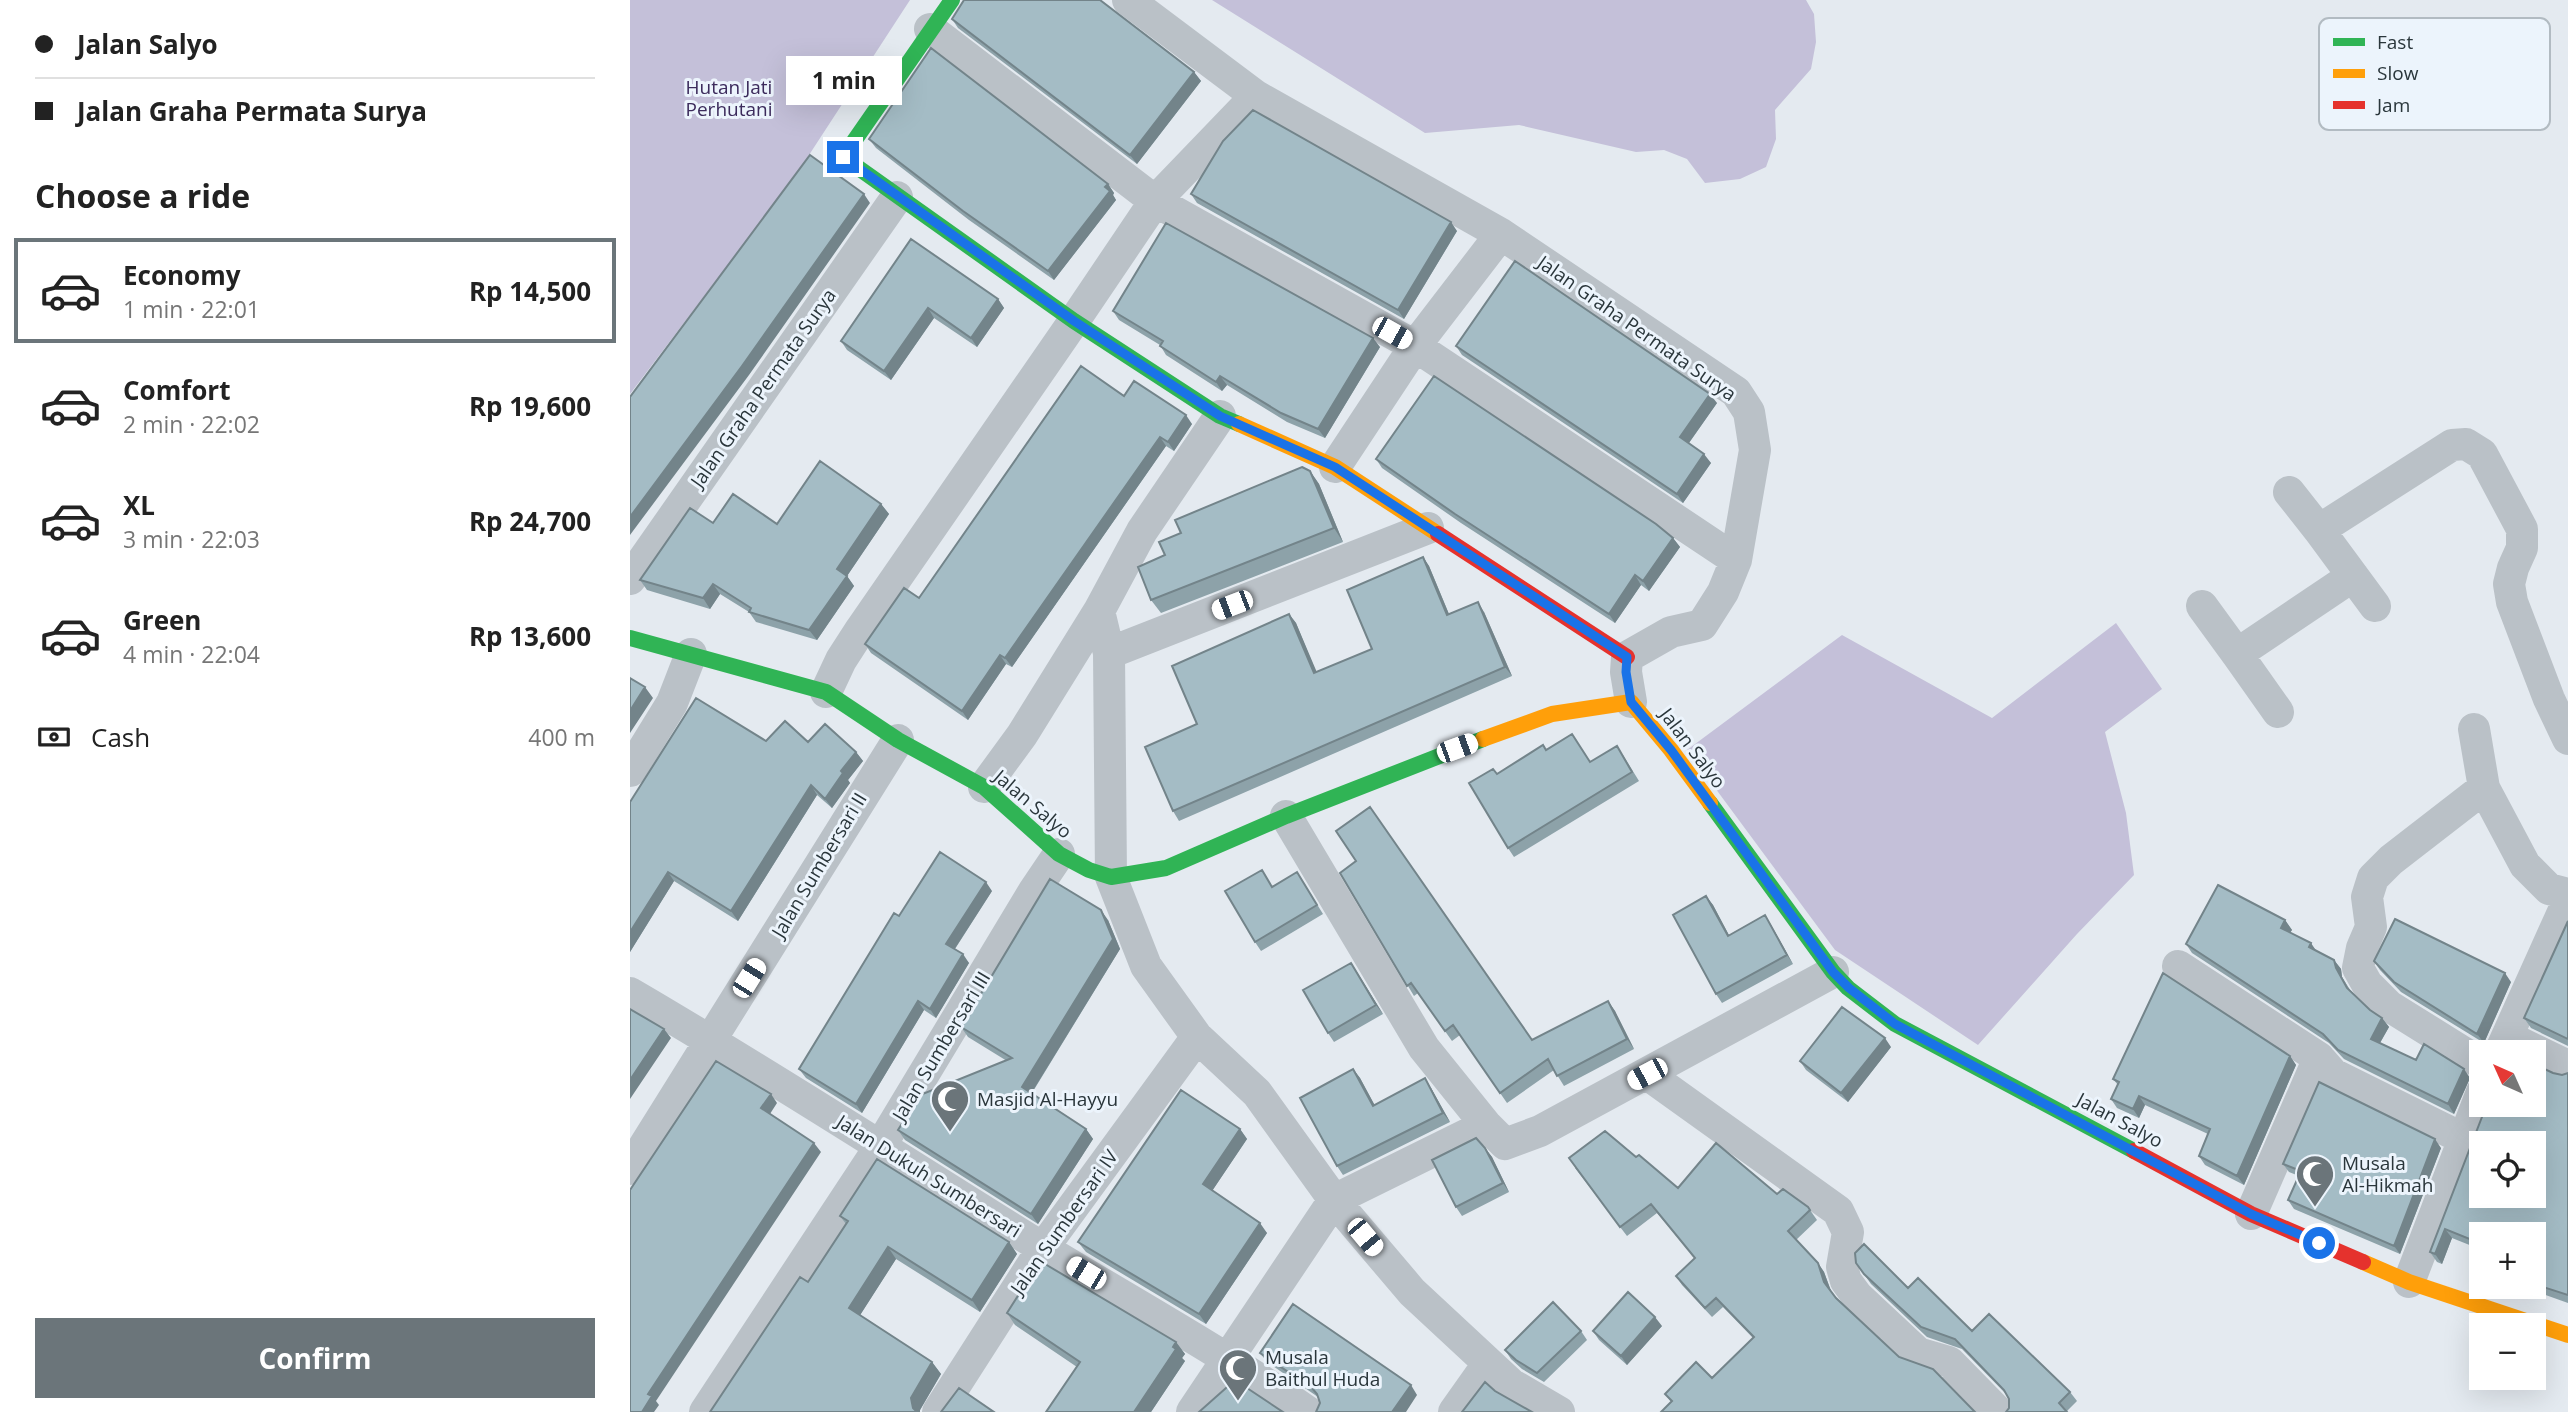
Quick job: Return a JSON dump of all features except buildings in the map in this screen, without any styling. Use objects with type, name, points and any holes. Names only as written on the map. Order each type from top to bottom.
[{"type":"street","points":[[952,0],[843,157],[1074,321],[1220,416],[1335,467],[1627,657],[1626,672],[1631,702],[1552,714],[1434,756],[1167,868],[1111,877]]},
{"type":"street","name":"Jalan Graha Permata Surya","points":[[1128,0],[1256,96],[1501,234],[1736,393],[1749,412],[1755,450],[1736,560],[1724,592],[1702,625],[1671,632],[1627,657]]},
{"type":"street","points":[[930,29],[1155,201],[1415,346],[1736,560]]},
{"type":"street","points":[[826,692],[841,660],[1155,201],[1256,96]]},
{"type":"street","name":"Jalan Graha Permata Surya","points":[[630,579],[897,197]]},
{"type":"street","points":[[1335,467],[1415,346],[1501,234]]},
{"type":"street","points":[[984,788],[1022,735],[1099,611],[1142,531],[1220,416]]},
{"type":"street","points":[[2319,530],[2452,445],[2466,444],[2482,454],[2522,530],[2522,548],[2510,583],[2512,602],[2549,699],[2568,739]]},
{"type":"street","points":[[2289,492],[2375,606]]},
{"type":"street","points":[[1109,653],[1428,528]]},
{"type":"street","points":[[2237,654],[2353,576]]},
{"type":"street","points":[[2202,606],[2278,712]]},
{"type":"street","points":[[1099,611],[1109,653],[1113,847],[1111,877],[1146,966],[1197,1038],[1256,1093],[1334,1200],[1412,1292],[1511,1384],[1559,1412]]},
{"type":"street","name":"Jalan Salyo","points":[[630,638],[826,692],[898,740],[984,788],[1059,854],[1111,877]]},
{"type":"street","points":[[630,771],[672,703],[691,654]]},
{"type":"street","name":"Jalan Salyo","points":[[1631,702],[1671,750],[1833,972],[1895,1024],[2251,1214],[2409,1282],[2568,1335]]},
{"type":"street","points":[[2474,729],[2484,788],[2525,865],[2549,889],[2568,894]]},
{"type":"street","name":"Jalan Sumbersari II","points":[[630,1169],[709,1039],[789,916],[869,782],[898,740]]},
{"type":"street","points":[[2469,1057],[2389,1006],[2367,984],[2358,968],[2361,948],[2371,927],[2367,897],[2373,878],[2391,860],[2484,788]]},
{"type":"street","points":[[1286,816],[1424,1048],[1486,1125],[1505,1144],[1540,1131],[1833,972]]},
{"type":"street","name":"Jalan Sumbersari III","points":[[705,1412],[881,1145],[1059,854]]},
{"type":"street","points":[[2507,1040],[2555,967],[2568,901]]},
{"type":"street","points":[[2178,966],[2319,1058],[2333,1074],[2462,1138]]},
{"type":"street","name":"Jalan Dukuh Sumbersari","points":[[630,993],[881,1145],[1043,1248],[1229,1359],[1308,1412]]},
{"type":"street","name":"Jalan Sumbersari IV","points":[[938,1412],[1043,1248],[1197,1038]]},
{"type":"street","points":[[2251,1214],[2319,1058]]},
{"type":"street","points":[[2546,1058],[2568,1066]]},
{"type":"street","points":[[1647,1074],[1838,1211],[1848,1232],[1842,1267],[1846,1281],[1857,1296],[1918,1353],[1949,1362],[1998,1412]]},
{"type":"street","points":[[2409,1282],[2471,1117]]},
{"type":"street","points":[[1192,1412],[1334,1200],[1486,1125]]},
{"type":"street","points":[[1454,1412],[1488,1364]]},
{"type":"green space","name":"Hutan Jati Perhutani","points":[[630,0],[910,0],[796,175],[630,394]]},
{"type":"green space","points":[[1212,0],[1806,0],[1814,14],[1816,42],[1811,69],[1775,110],[1776,139],[1766,167],[1740,179],[1705,183],[1687,159],[1664,150],[1636,152],[1519,125],[1425,133]]},
{"type":"green space","points":[[2116,623],[2162,689],[2105,732],[2126,813],[2134,875],[2077,934],[1978,1045],[1835,950],[1687,750],[1842,635],[1992,718]]},
{"type":"traffic: fast","points":[[952,0],[843,157],[1074,321],[1220,416],[1239,424]]},
{"type":"traffic: fast","points":[[630,638],[826,692],[898,740],[984,787],[1059,854],[1089,870],[1111,877],[1166,868],[1286,816],[1483,739]]},
{"type":"traffic: fast","points":[[1710,803],[1833,972],[1848,988],[1895,1024],[2134,1151]]},
{"type":"traffic: slow","points":[[1239,424],[1335,467],[1438,534]]},
{"type":"traffic: slow","points":[[1483,739],[1552,714],[1631,702],[1710,803]]},
{"type":"traffic: slow","points":[[2363,1262],[2409,1282],[2568,1335]]},
{"type":"traffic: jam","points":[[1438,534],[1627,657]]},
{"type":"traffic: jam","points":[[2134,1151],[2251,1214],[2363,1262]]},
{"type":"place","name":"Masjid Al-Hayyu","points":[[950,1133]]},
{"type":"place","name":"Musala Al-Hikmah","points":[[2315,1208]]},
{"type":"place","name":"Musala Baithul Huda","points":[[1238,1402]]},
{"type":"route","points":[[843,157],[1074,321],[1220,416],[1335,467],[1627,657],[1626,672],[1631,702],[1671,750],[1833,972],[1895,1024],[2251,1214],[2319,1243]]}]
